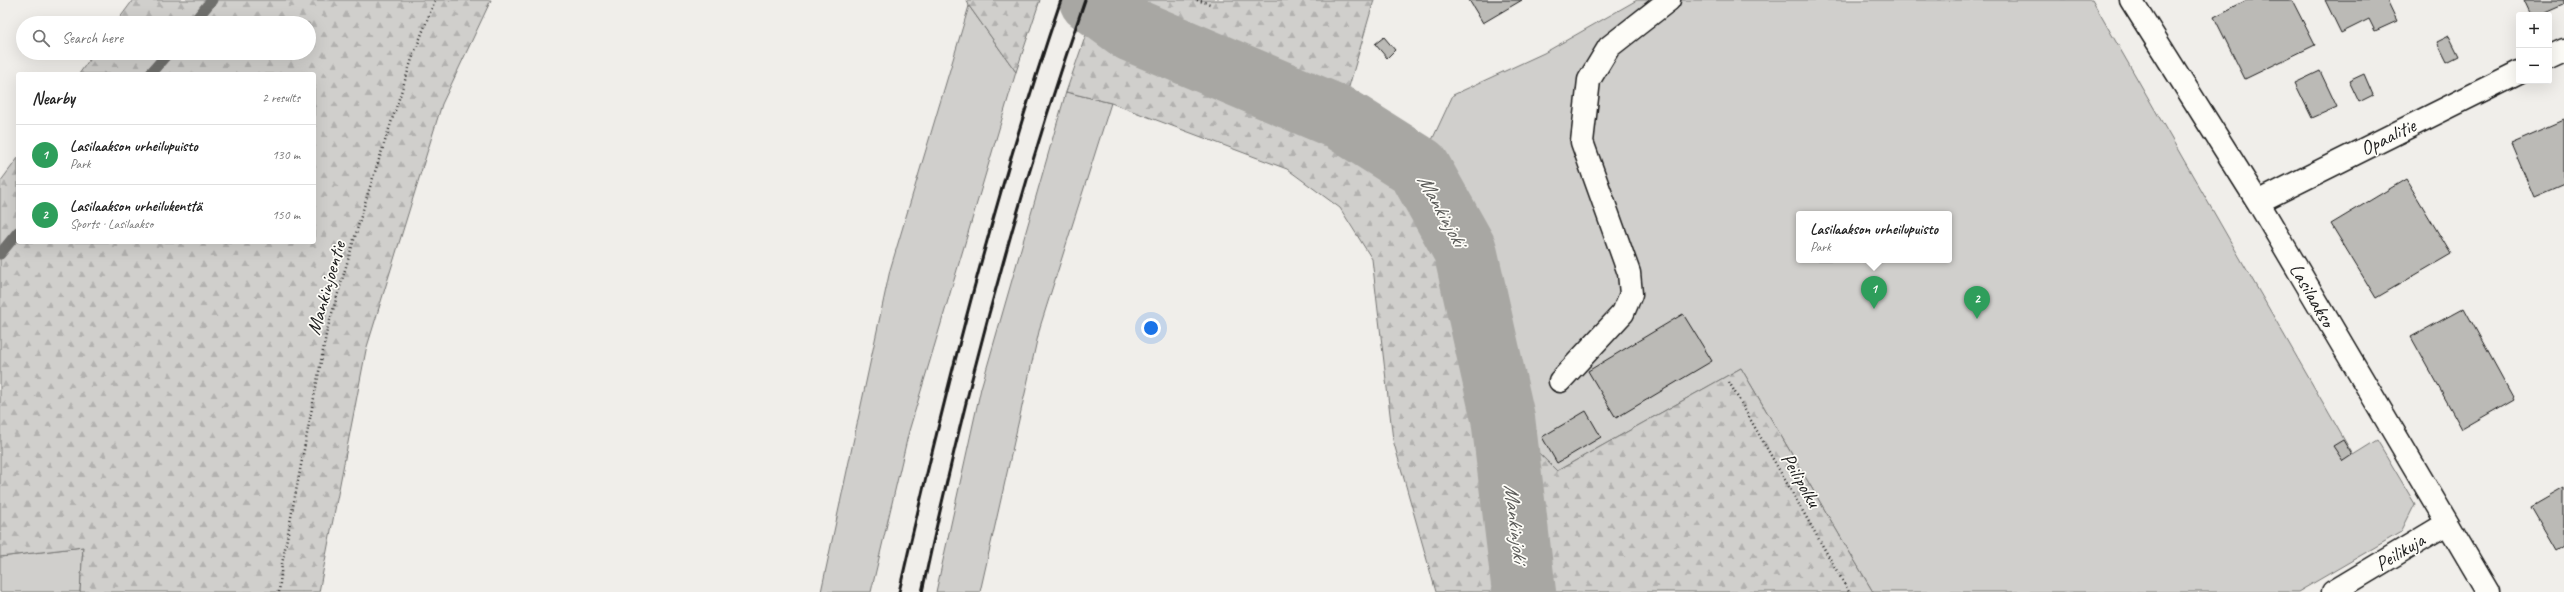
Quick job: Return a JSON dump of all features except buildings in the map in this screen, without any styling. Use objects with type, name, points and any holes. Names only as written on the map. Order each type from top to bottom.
[{"type":"street","points":[[1560,381],[1623,313],[1631,294],[1629,274],[1582,142],[1589,80],[1609,47],[1669,0]]},
{"type":"street","name":"Lasilaakso","points":[[2131,0],[2258,202],[2446,524],[2488,592]]},
{"type":"street","points":[[2552,56],[2564,50]]},
{"type":"street","name":"Opaalitie","points":[[2258,202],[2516,73]]},
{"type":"street","name":"Peilikuja","points":[[2333,592],[2446,524]]},
{"type":"path","name":"Mankinjoentie","points":[[279,592],[282,564],[327,330],[368,193],[412,59],[434,0]]},
{"type":"path","points":[[1197,0],[1210,4]]},
{"type":"path","name":"Peilipolku","points":[[1729,382],[1849,592]]},
{"type":"green space","points":[[133,0],[491,0],[442,104],[366,350],[319,592],[80,592],[83,547],[0,557],[0,182],[16,161],[16,244],[316,244],[316,72],[80,72],[89,60],[316,60],[316,16],[121,16]]},
{"type":"green space","points":[[967,0],[1040,0],[1016,72],[969,6]]},
{"type":"green space","points":[[1098,0],[1374,0],[1340,118],[1419,168],[1465,250],[1503,418],[1557,471],[1741,368],[1873,592],[1436,592],[1393,440],[1372,259],[1340,208],[1287,169],[1111,103],[1066,92]]},
{"type":"green space","points":[[1637,0],[2092,0],[2353,455],[2377,440],[2415,504],[2401,532],[2298,592],[1873,592],[1741,368],[1557,471],[1503,418],[1465,250],[1419,168],[1453,95],[1544,53]]},
{"type":"green space","points":[[969,6],[1016,72],[909,431],[871,592],[821,592],[890,270]]},
{"type":"green space","points":[[1066,92],[1111,103],[1040,327],[980,592],[936,592],[981,388]]},
{"type":"green space","points":[[83,547],[80,592],[0,592],[0,557]]},
{"type":"waterway","points":[[199,16],[212,0]]},
{"type":"waterway","name":"Mankinjoki","points":[[1091,0],[1132,30],[1340,118],[1419,168],[1465,250],[1503,418],[1524,592]]},
{"type":"waterway","points":[[152,72],[162,60]]},
{"type":"waterway","points":[[0,254],[16,234]]},
{"type":"railway","points":[[899,592],[934,442],[972,294],[1014,146],[1061,0]]},
{"type":"railway","points":[[922,592],[956,442],[994,293],[1037,146],[1085,0]]},
{"type":"place","name":"Lasilaakson urheilupuisto","points":[[1874,309]]},
{"type":"place","name":"Lasilaakson urheilukenttä","points":[[1977,319]]}]
